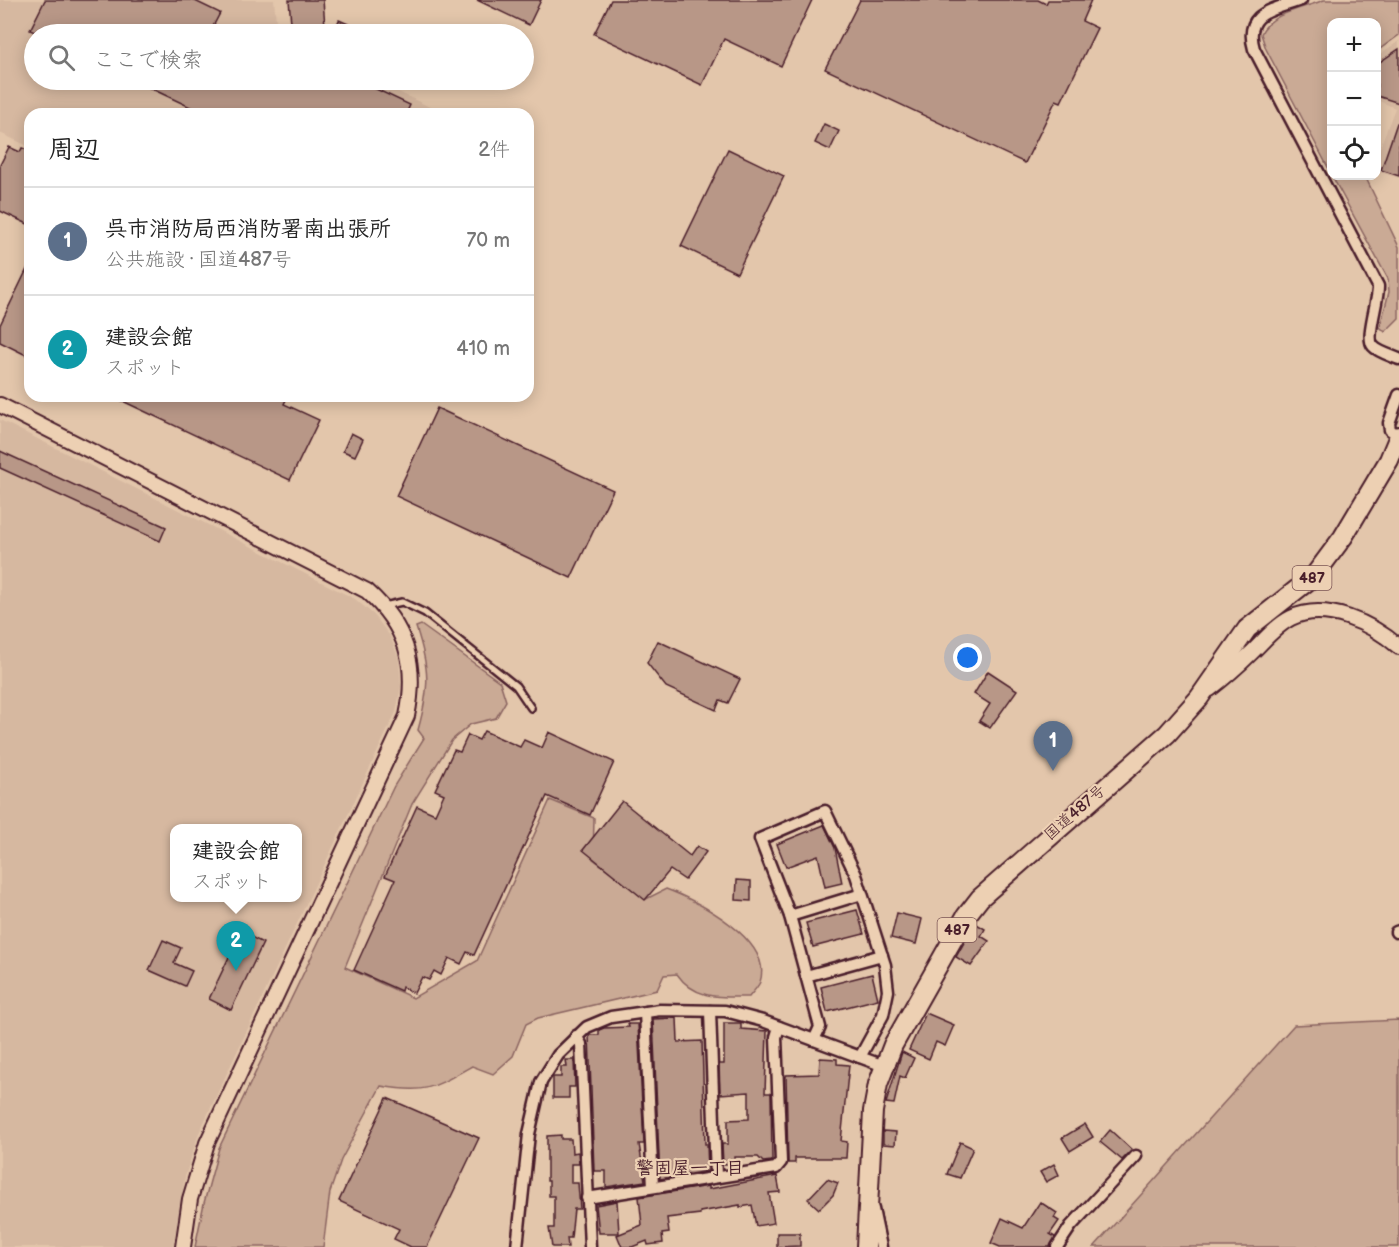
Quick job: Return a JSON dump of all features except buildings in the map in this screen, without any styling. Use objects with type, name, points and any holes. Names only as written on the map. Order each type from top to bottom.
[{"type":"highway","name":"国道487号","points":[[866,1247],[873,1111],[884,1066],[951,938],[980,898],[1167,734],[1199,698],[1247,628],[1314,576],[1343,537],[1389,460],[1399,435]]},
{"type":"street","points":[[1301,0],[1262,14],[1253,22],[1249,34],[1254,49],[1378,286],[1378,297],[1369,338],[1373,347],[1399,359]]},
{"type":"street","points":[[1399,395],[1389,423],[1390,430],[1399,435]]},
{"type":"street","points":[[0,405],[367,591],[384,606],[398,627],[410,658],[412,693],[406,716],[207,1143],[190,1199],[183,1247]]},
{"type":"street","points":[[1199,698],[1278,628],[1291,618],[1309,613],[1326,613],[1351,619],[1399,647]]},
{"type":"street","points":[[814,1040],[820,1028],[790,916],[760,838],[825,811],[856,875],[882,956],[888,991],[883,1015],[860,1057]]},
{"type":"street","points":[[790,916],[862,894]]},
{"type":"street","points":[[806,976],[882,956]]},
{"type":"street","points":[[710,1011],[716,1178]]},
{"type":"street","points":[[517,1247],[529,1134],[541,1082],[558,1055],[587,1027],[611,1017],[645,1012],[725,1011],[779,1027],[884,1066]]},
{"type":"street","points":[[645,1012],[653,1187]]},
{"type":"street","points":[[587,1198],[776,1168],[781,1162],[776,1037],[779,1027]]},
{"type":"street","points":[[576,1036],[581,1044],[590,1247]]},
{"type":"street","points":[[1057,1247],[1071,1226],[1136,1156]]},
{"type":"street","points":[[870,1194],[881,1247]]},
{"type":"lane","points":[[384,606],[402,602],[425,613],[516,686],[531,708]]},
{"type":"shaded area","points":[[0,0],[274,0],[276,24],[24,24],[24,90],[395,90],[432,108],[24,108],[24,144],[0,133]]},
{"type":"shaded area","points":[[1324,0],[1399,0],[1399,35],[1381,48],[1381,18],[1327,18],[1327,165],[1266,49],[1261,34],[1272,21],[1288,12]]},
{"type":"shaded area","points":[[1399,41],[1399,178],[1381,172],[1381,145],[1395,108],[1381,102],[1381,53]]},
{"type":"shaded area","points":[[1334,180],[1367,180],[1399,247],[1399,318],[1385,332],[1380,327],[1389,292],[1388,279]]},
{"type":"shaded area","points":[[0,420],[355,599],[374,615],[390,636],[399,659],[401,687],[396,712],[199,1133],[185,1177],[173,1247],[0,1247]]},
{"type":"shaded area","points":[[421,625],[500,682],[506,701],[496,718],[471,724],[452,740],[412,804],[345,967],[413,998],[477,961],[550,800],[594,818],[593,859],[646,899],[666,889],[695,902],[730,924],[755,951],[761,966],[760,982],[749,997],[719,997],[692,989],[677,974],[664,975],[657,990],[538,1018],[526,1024],[513,1056],[493,1074],[472,1066],[448,1080],[420,1089],[381,1086],[341,1160],[330,1192],[323,1247],[195,1247],[219,1148],[394,786],[424,738],[418,730],[425,701],[427,678],[424,655],[416,627]]},
{"type":"shaded area","points":[[1399,1020],[1399,1247],[1094,1247],[1294,1025]]},
{"type":"place","name":"呉市消防局西消防署南出張所","points":[[1053,771]]},
{"type":"place","name":"建設会館","points":[[236,971]]},
{"type":"district","name":"警固屋一丁目","points":[[690,1168]]}]
